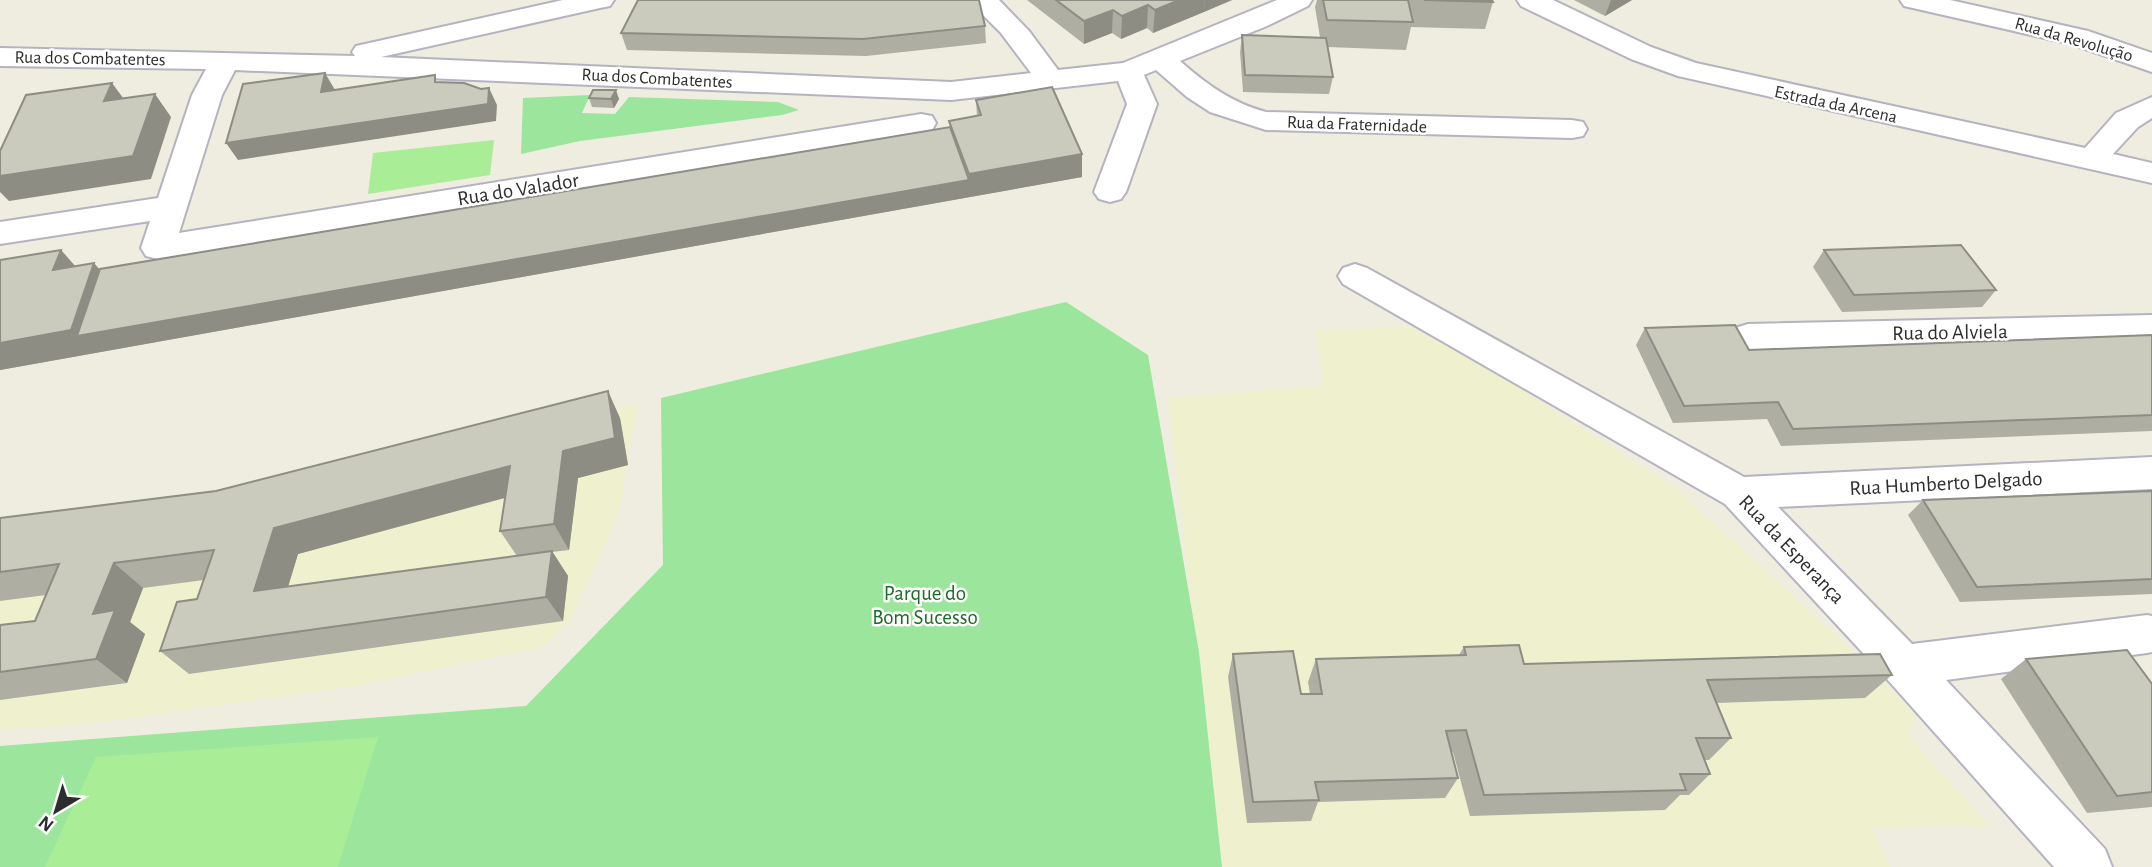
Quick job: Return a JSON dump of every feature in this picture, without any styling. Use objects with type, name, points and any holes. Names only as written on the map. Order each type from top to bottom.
[{"type":"street","points":[[317,63],[600,0]]},
{"type":"street","points":[[982,0],[999,13],[1028,46],[1050,80]]},
{"type":"street","name":"Rua dos Combatentes","points":[[0,57],[317,63],[951,91],[1128,71],[1257,20],[1298,0]]},
{"type":"street","name":"Estrada da Arcena","points":[[1531,0],[1641,53],[1688,70],[2152,173]]},
{"type":"street","name":"Rua da Revolução","points":[[1914,0],[1950,3],[2078,37],[2152,63]]},
{"type":"street","name":"Rua da Fraternidade","points":[[1161,59],[1208,101],[1224,109],[1266,121],[1572,129]]},
{"type":"street","name":"Rua do Valador","points":[[225,61],[207,95],[158,248],[920,122]]},
{"type":"street","points":[[1110,192],[1142,104],[1128,71]]},
{"type":"street","points":[[2092,159],[2127,120],[2152,106]]},
{"type":"street","points":[[0,233],[170,207]]},
{"type":"street","name":"Rua da Esperança","points":[[1354,276],[1739,493],[1903,665],[2087,867]]},
{"type":"street","name":"Rua do Alviela","points":[[1748,337],[2152,328]]},
{"type":"street","name":"Rua Humberto Delgado","points":[[1739,493],[2152,473]]},
{"type":"street","points":[[1903,665],[2147,634]]},
{"type":"shaded area","points":[[1422,327],[1677,489],[1845,644],[1916,716],[1909,736],[1988,825],[1872,828],[1890,867],[1222,867],[1168,398],[1324,386],[1316,330]]},
{"type":"shaded area","points":[[638,403],[619,512],[571,620],[543,647],[349,687],[85,724],[0,730],[0,536],[356,477]]},
{"type":"green space","points":[[590,95],[582,113],[615,114],[629,97],[778,102],[799,110],[782,115],[580,141],[521,154],[523,98]]},
{"type":"green space","points":[[494,140],[490,175],[368,194],[373,153]]},
{"type":"green space","name":"Parque do Bom Sucesso","points":[[1066,302],[1148,355],[1199,652],[1222,867],[0,867],[0,746],[526,706],[663,565],[661,398]]},
{"type":"green space","points":[[378,737],[338,867],[45,867],[96,757]]},
{"type":"building","points":[[638,0],[979,0],[985,26],[863,39],[621,33]]},
{"type":"building","points":[[1056,0],[1179,0],[1155,10],[1148,5],[1122,16],[1113,10],[1084,21]]},
{"type":"building","points":[[1323,0],[1408,0],[1413,22],[1327,20]]},
{"type":"building","points":[[1424,0],[1492,0],[1493,2]]},
{"type":"building","points":[[1242,35],[1326,38],[1333,77],[1245,75]]},
{"type":"building","points":[[325,73],[321,92],[435,75],[435,82],[464,83],[481,89],[489,88],[488,104],[226,143],[243,84]]},
{"type":"building","points":[[112,83],[104,101],[155,94],[133,156],[0,176],[0,151],[26,95]]},
{"type":"building","points":[[1052,87],[1082,154],[969,174],[949,121],[981,115],[976,100]]},
{"type":"building","points":[[593,90],[616,90],[611,99],[589,98]]},
{"type":"building","points":[[950,127],[969,180],[77,336],[100,269]]},
{"type":"building","points":[[1961,245],[1996,290],[1854,295],[1824,250]]},
{"type":"building","points":[[61,250],[53,270],[94,263],[71,330],[0,343],[0,260]]},
{"type":"building","points":[[1735,325],[1749,350],[2152,335],[2152,415],[1793,429],[1778,402],[1684,406],[1645,328]]},
{"type":"building","points":[[608,391],[615,438],[563,451],[554,524],[500,531],[510,466],[274,528],[254,591],[552,551],[546,597],[160,651],[177,602],[197,599],[214,550],[114,563],[93,614],[115,610],[96,659],[0,672],[0,625],[35,621],[59,564],[0,572],[0,518],[216,491]]},
{"type":"building","points":[[2152,491],[2152,579],[1977,587],[1923,500]]},
{"type":"building","points":[[1519,645],[1524,664],[1880,654],[1892,675],[1707,680],[1731,738],[1696,738],[1710,774],[1680,774],[1686,790],[1484,795],[1466,730],[1446,731],[1458,778],[1315,782],[1319,800],[1253,802],[1233,654],[1293,651],[1301,694],[1322,694],[1316,659],[1466,655],[1464,647]]},
{"type":"building","points":[[2127,650],[2152,684],[2152,792],[2117,796],[2026,659]]}]
